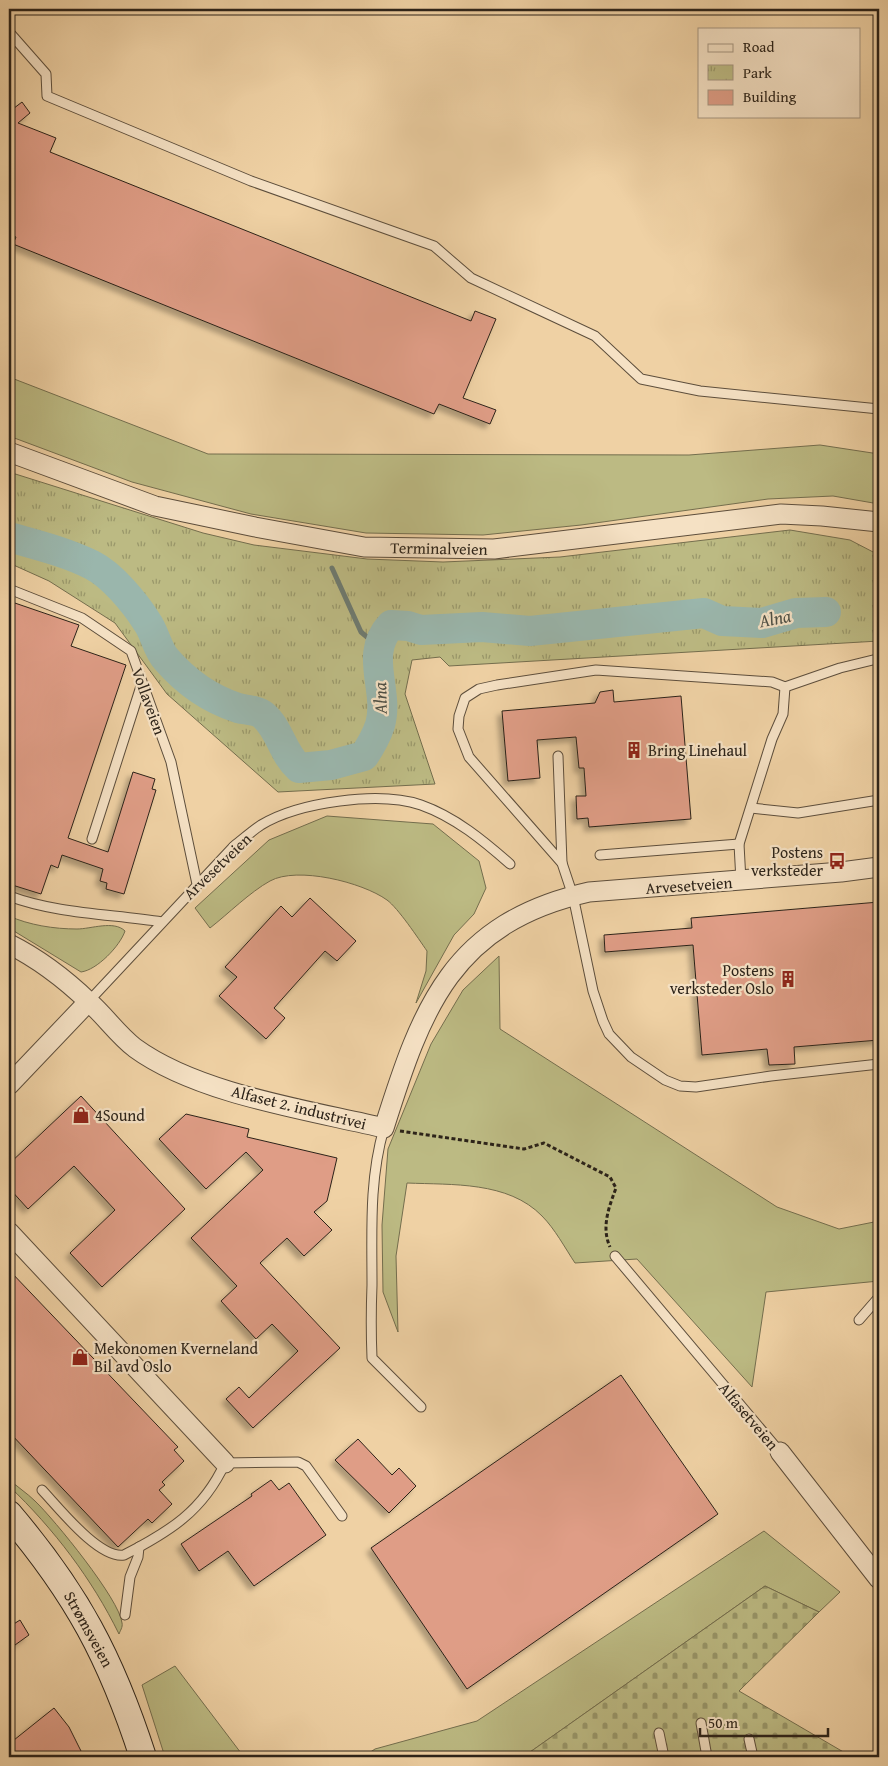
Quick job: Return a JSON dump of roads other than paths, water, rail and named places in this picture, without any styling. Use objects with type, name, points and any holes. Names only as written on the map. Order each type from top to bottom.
[{"type":"main road","name":"Strømsveien","points":[[9,1514],[63,1582],[94,1632],[120,1688],[143,1757]]},
{"type":"street","name":"Terminalveien","points":[[9,452],[155,506],[255,527],[364,546],[494,549],[781,514],[879,522]]},
{"type":"street","name":"Arvesetveien","points":[[532,910],[589,892],[741,881],[879,867]]},
{"type":"street","name":"Alfaset 2. industrivei","points":[[89,1001],[135,1048],[173,1070],[222,1089],[384,1128],[413,1040],[436,994],[461,961],[477,945],[512,920],[532,910]]},
{"type":"street","points":[[9,944],[39,962],[89,1001]]},
{"type":"street","name":"Arvesetveien","points":[[9,1085],[89,1001]]},
{"type":"street","points":[[9,1232],[225,1463]]},
{"type":"street","name":"Alfasetveien","points":[[780,1452],[879,1578]]},
{"type":"lane","points":[[9,32],[46,74],[47,96],[250,181],[434,246],[471,278],[595,336],[641,379],[700,391],[879,409]]},
{"type":"lane","name":"Vollaveien","points":[[9,589],[82,618],[131,651],[171,762],[197,884]]},
{"type":"lane","points":[[562,863],[470,757],[458,729],[461,706],[471,693],[497,685],[596,670],[772,682],[784,687],[840,668],[878,659]]},
{"type":"lane","points":[[92,839],[142,683]]},
{"type":"lane","points":[[741,881],[739,844],[772,739],[783,714],[784,687]]},
{"type":"lane","points":[[558,756],[562,863],[573,896],[593,991],[609,1034],[631,1056],[665,1080],[680,1086],[696,1087],[771,1076],[879,1064]]},
{"type":"lane","name":"Arvesetveien","points":[[89,1001],[234,846],[270,821],[288,813],[322,805],[378,798],[420,805],[438,812],[487,844],[510,864]]},
{"type":"lane","points":[[751,808],[798,813],[879,800]]},
{"type":"lane","points":[[600,855],[739,844]]},
{"type":"lane","points":[[9,896],[24,902],[66,910],[162,922]]},
{"type":"lane","points":[[384,1128],[374,1174],[371,1210],[370,1320],[372,1358],[421,1407]]},
{"type":"lane","name":"Alfasetveien","points":[[615,1256],[780,1452]]},
{"type":"lane","points":[[859,1320],[879,1297]]},
{"type":"lane","points":[[42,1490],[104,1552],[115,1556],[124,1555],[171,1529],[202,1502],[216,1484],[225,1463],[298,1462],[306,1466],[342,1516]]},
{"type":"lane","points":[[126,1615],[130,1577],[138,1558],[139,1547]]},
{"type":"lane","points":[[700,1724],[707,1757]]},
{"type":"lane","points":[[659,1733],[664,1757]]},
{"type":"lane","points":[[749,1739],[753,1757]]},
{"type":"waterway","name":"Alna","points":[[9,537],[72,556],[92,565],[107,575],[130,598],[150,626],[163,655],[173,667],[190,682],[218,700],[263,715],[269,721],[293,762],[299,768],[331,765],[364,756],[366,753],[380,725],[382,699],[378,661],[379,648],[383,636],[391,625],[408,626],[421,630],[482,627],[530,631],[704,613],[722,621],[762,623],[796,613],[826,612]]},
{"type":"waterway","points":[[332,568],[361,632],[379,647]]},
{"type":"place","name":"Bring Linehaul","points":[[634,750]]},
{"type":"place","name":"Postens verksteder","points":[[837,861]]},
{"type":"place","name":"Postens verksteder Oslo","points":[[788,979]]},
{"type":"place","name":"4Sound","points":[[81,1115]]},
{"type":"place","name":"Mekonomen Kverneland Bil avd Oslo","points":[[80,1357]]}]
